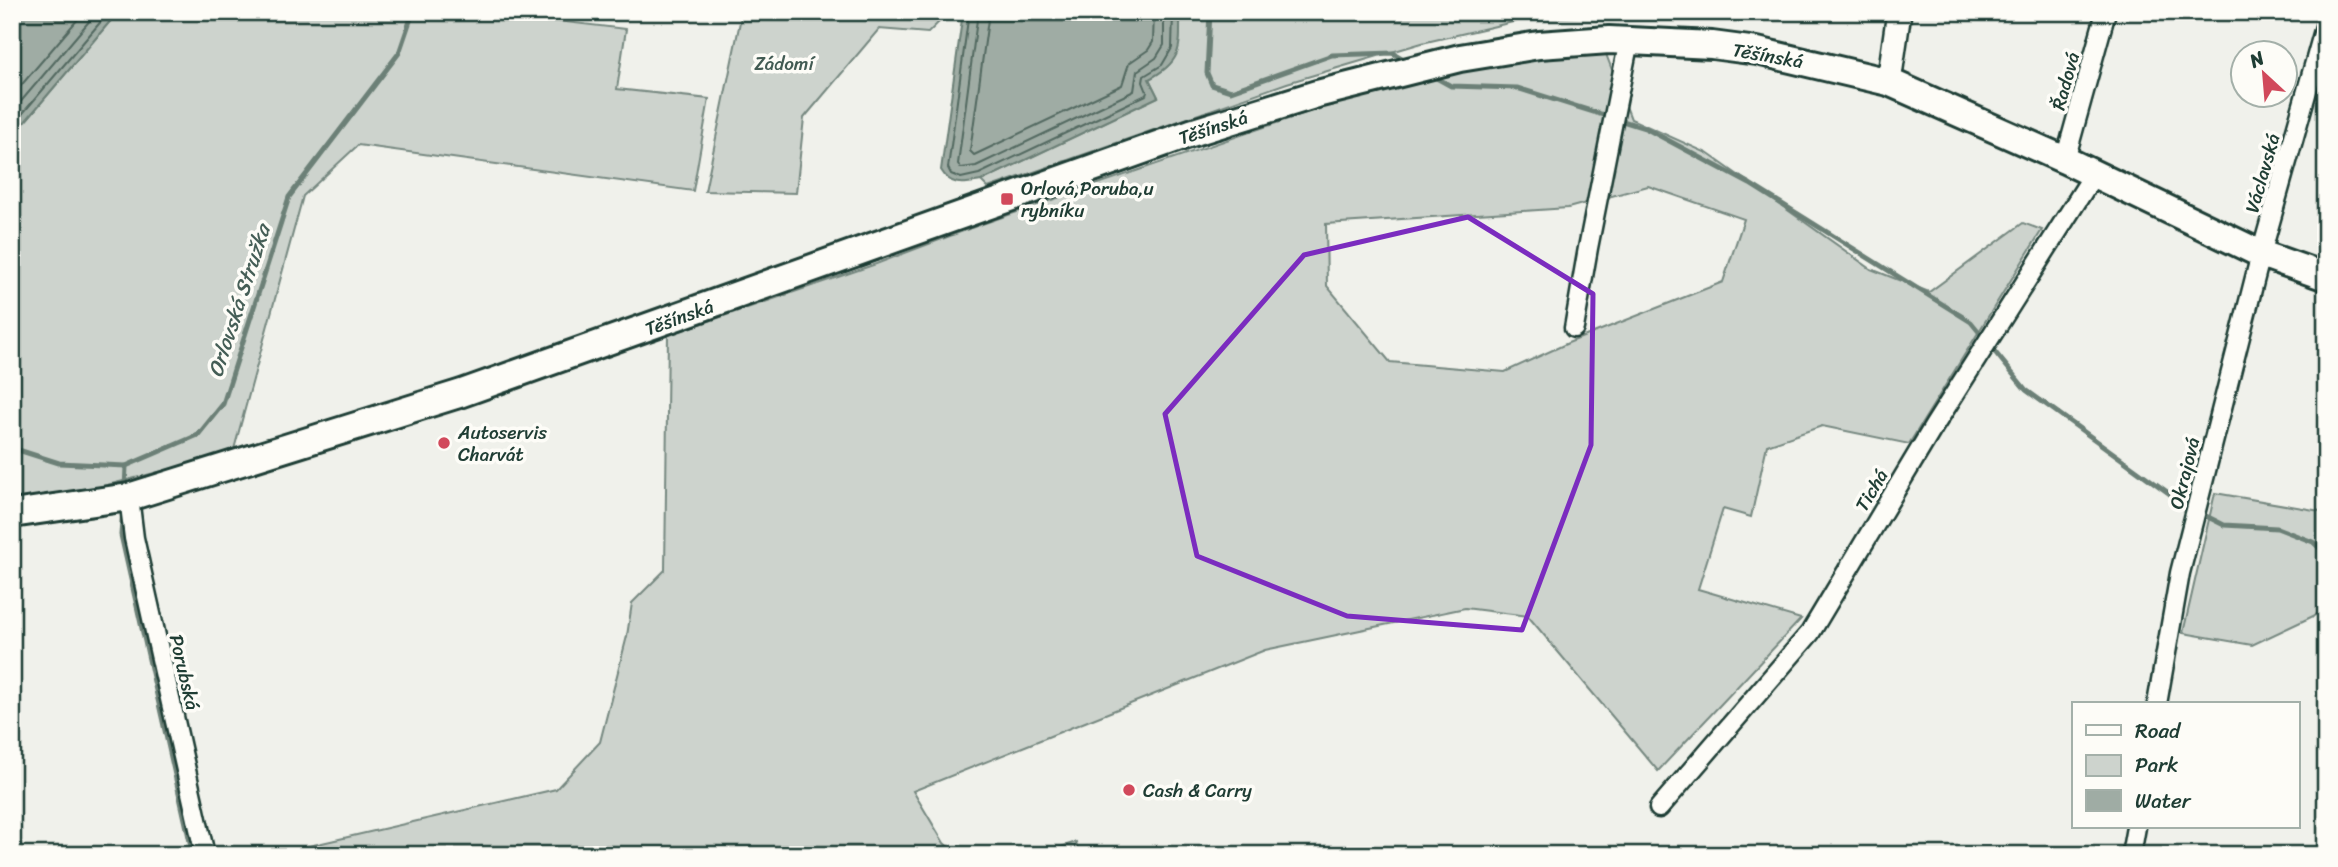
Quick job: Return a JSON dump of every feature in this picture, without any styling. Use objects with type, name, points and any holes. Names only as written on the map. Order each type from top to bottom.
[{"type":"main road","name":"Těšínská","points":[[12,514],[117,499],[462,393],[1191,133],[1317,94],[1460,58],[1539,45],[1629,40],[1698,44],[1757,51],[1889,82],[2065,160],[2261,254],[2326,277]]},
{"type":"street","points":[[1889,82],[1899,12]]},
{"type":"street","name":"Řadová","points":[[2065,160],[2106,12]]},
{"type":"street","name":"Václavská","points":[[2261,254],[2326,23]]},
{"type":"street","points":[[1574,328],[1629,40]]},
{"type":"street","name":"Tichá","points":[[1658,808],[1810,633],[1934,426],[2094,174]]},
{"type":"street","name":"Okrajová","points":[[2157,702],[2180,573],[2261,254]]},
{"type":"street","name":"Porubská","points":[[117,499],[134,538],[205,855]]},
{"type":"street","points":[[2131,855],[2136,828]]},
{"type":"highlighted area","points":[[1468,217],[1593,294],[1591,445],[1522,630],[1347,616],[1197,556],[1165,414],[1304,255]]},
{"type":"green space","points":[[118,12],[480,12],[626,29],[617,89],[709,99],[693,191],[358,145],[303,196],[233,453],[84,491],[12,500],[12,137]]},
{"type":"green space","name":"Zádomí","points":[[742,12],[949,12],[928,33],[879,29],[804,118],[796,193],[705,191]]},
{"type":"green space","points":[[1180,12],[1650,12],[1526,19],[1422,43],[1287,83],[988,188],[981,181],[1158,97],[1149,79],[1168,66],[1177,52]]},
{"type":"green space","points":[[1604,49],[1631,119],[1707,153],[1871,269],[1929,292],[2023,223],[2042,230],[1909,444],[1822,426],[1767,445],[1751,517],[1723,509],[1698,589],[1801,619],[1658,771],[1528,616],[1465,608],[1265,650],[913,791],[944,843],[957,855],[270,855],[556,789],[600,742],[627,636],[632,603],[665,570],[668,335],[1320,108],[1477,65]],"holes":[[[1648,186],[1744,219],[1723,282],[1568,343],[1505,372],[1390,362],[1327,286],[1326,224],[1568,208]]]},
{"type":"green space","points":[[2215,493],[2320,511],[2326,515],[2326,610],[2252,645],[2183,633]]},
{"type":"green space","points":[[1076,842],[1079,855],[1036,855]]},
{"type":"water","points":[[12,12],[118,12],[12,137]]},
{"type":"water","points":[[963,12],[1180,12],[1179,44],[1174,59],[1168,66],[1149,79],[1158,97],[981,181],[958,183],[949,179],[941,170]]},
{"type":"waterway","name":"Orlovská Stružka","points":[[12,448],[59,463],[126,466],[198,435],[223,404],[289,197],[399,53],[413,12]]},
{"type":"waterway","points":[[1210,12],[1207,73],[1212,85],[1231,91],[1332,55],[1393,53],[1407,61]]},
{"type":"waterway","points":[[1431,75],[1451,86],[1517,88],[1645,128],[1750,184],[1971,322],[1984,338]]},
{"type":"waterway","points":[[1990,346],[2026,390],[2188,507],[2224,525],[2277,528],[2313,542],[2326,554]]},
{"type":"waterway","points":[[125,489],[126,466]]},
{"type":"waterway","points":[[123,509],[121,535],[193,855]]},
{"type":"place","name":"Orlová,Poruba,u rybníku","points":[[1007,199]]},
{"type":"place","name":"Autoservis Charvát","points":[[444,443]]},
{"type":"place","name":"Cash & Carry","points":[[1129,790]]}]
